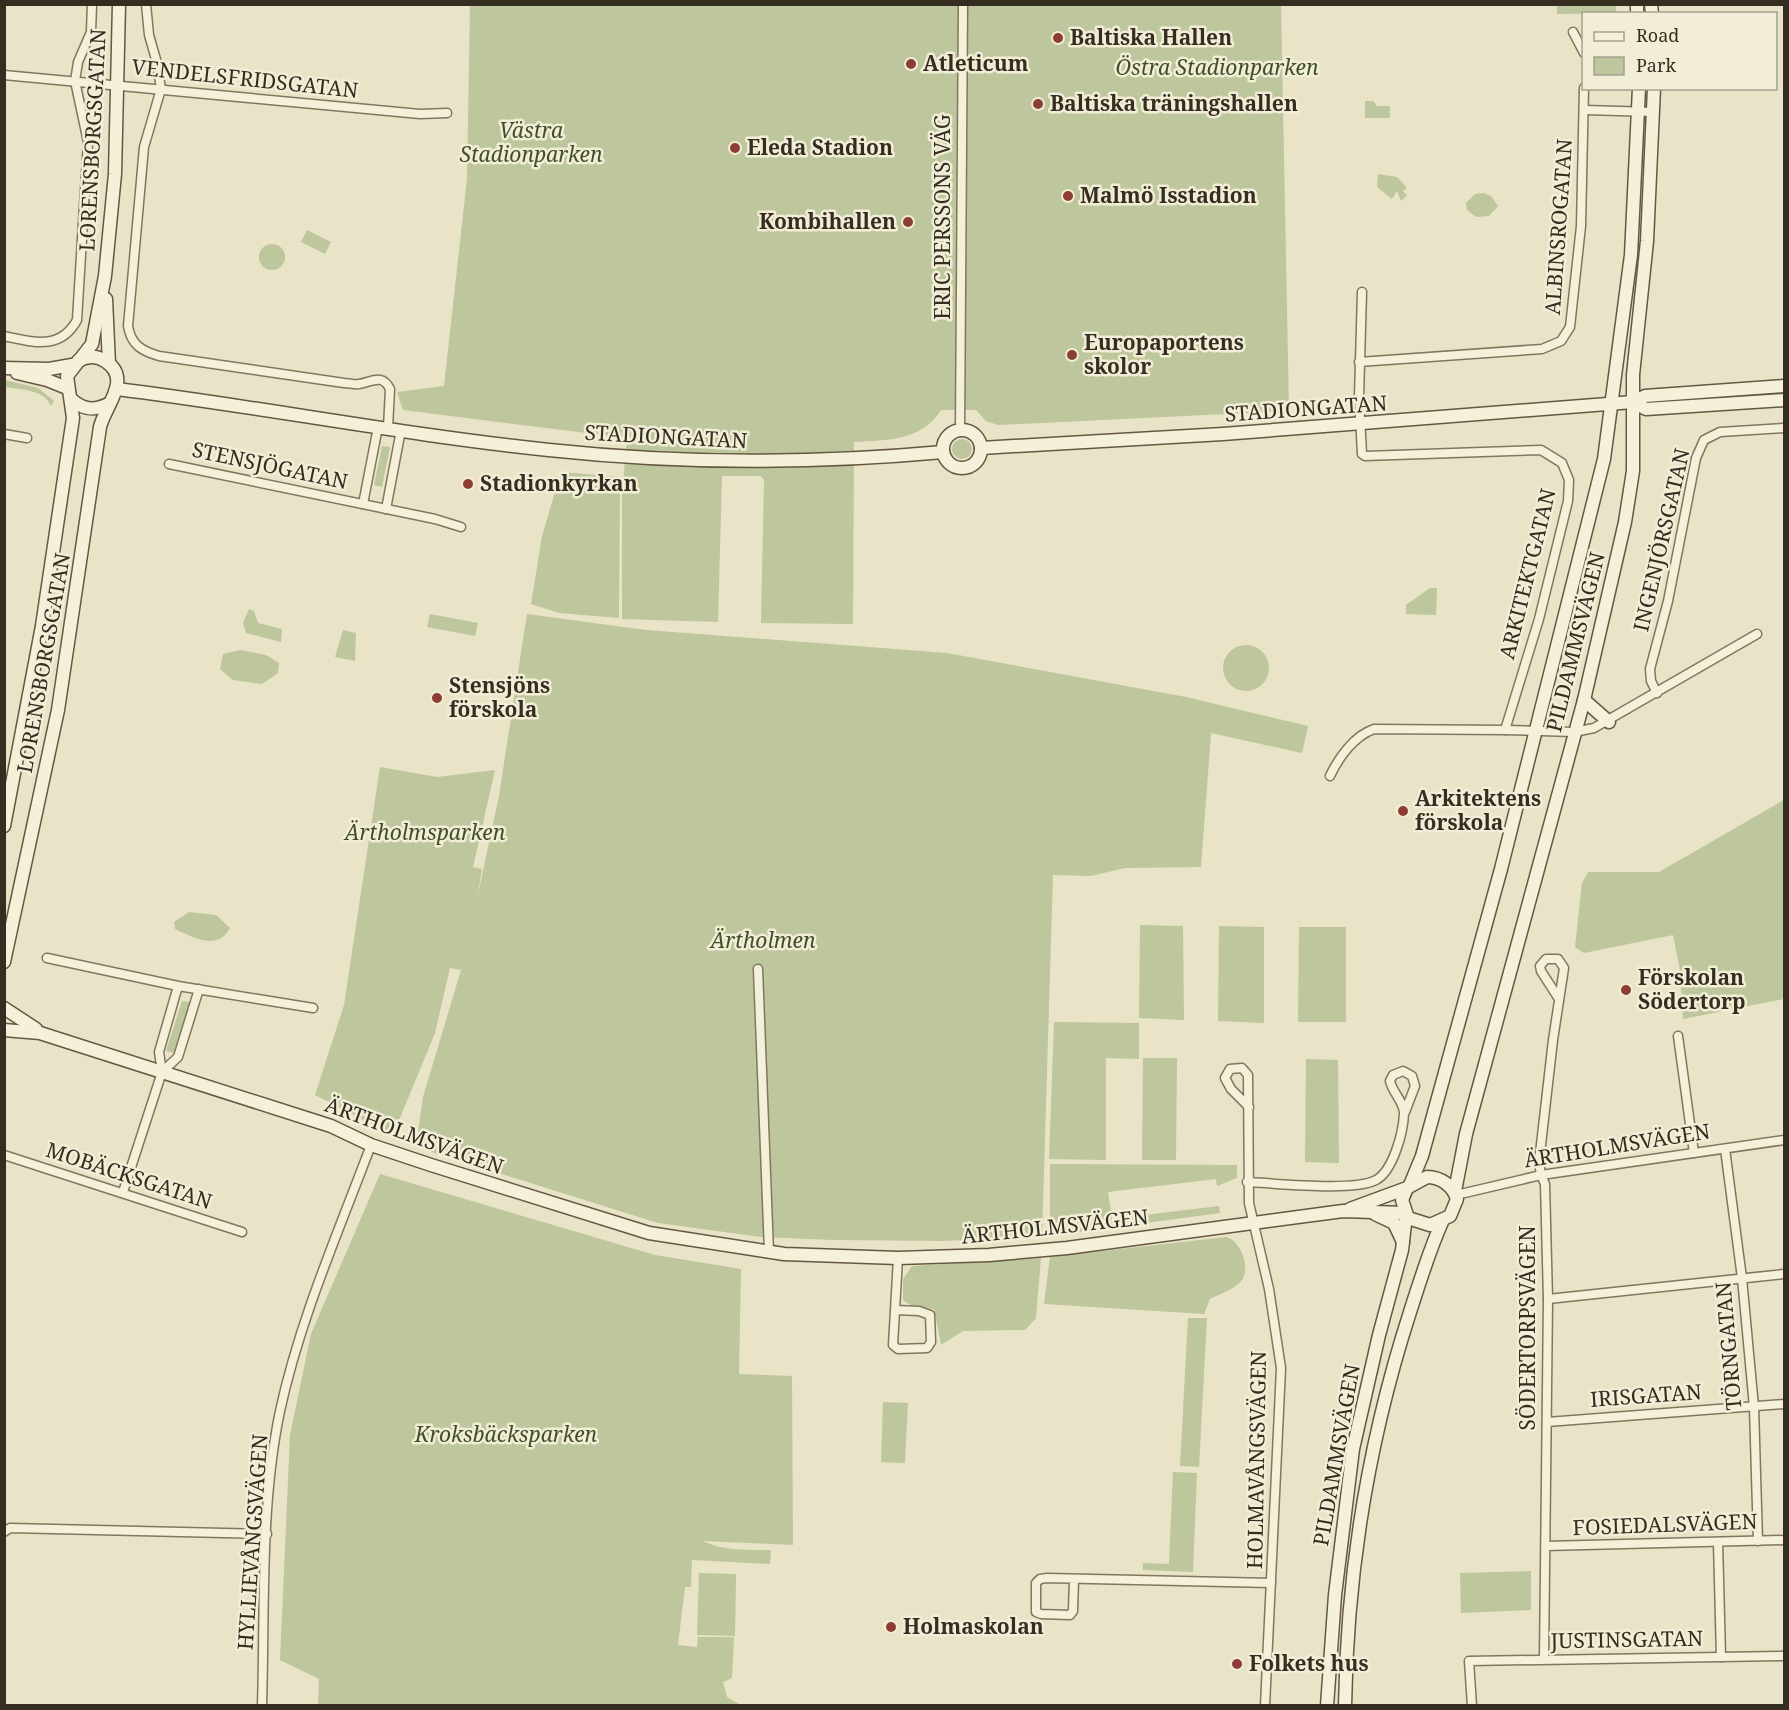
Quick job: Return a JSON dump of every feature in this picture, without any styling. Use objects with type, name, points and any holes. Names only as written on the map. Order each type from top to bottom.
[{"type":"main road","name":"LORENSBORGSGATAN","points":[[4,826],[25,725],[53,558],[73,418],[67,376],[92,344],[105,276],[116,174],[119,4]]},
{"type":"main road","name":"PILDAMMSVÄGEN","points":[[1409,1186],[1422,1156],[1501,869],[1593,506],[1611,403],[1631,255],[1639,90]]},
{"type":"main road","name":"PILDAMMSVÄGEN","points":[[1455,1193],[1466,1134],[1584,700],[1625,522],[1633,471],[1635,358],[1647,241],[1654,90]]},
{"type":"main road","name":"LORENSBORGSGATAN","points":[[4,963],[58,712],[100,428],[108,404],[117,389],[117,379],[109,364],[105,276]]},
{"type":"main road","points":[[4,369],[49,369],[98,357],[109,364]]},
{"type":"main road","points":[[4,369],[47,380],[69,394],[83,408],[91,410],[108,404]]},
{"type":"main road","name":"STADIONGATAN","points":[[981,448],[1361,424],[1634,402],[1645,396],[1785,386]]},
{"type":"main road","name":"STADIONGATAN","points":[[117,389],[548,450],[685,460],[854,460],[943,452]]},
{"type":"main road","name":"STADIONGATAN","points":[[1634,402],[1646,409],[1785,400]]},
{"type":"main road","points":[[1634,437],[1644,419],[1658,408]]},
{"type":"main road","points":[[960,430],[977,436],[981,448],[977,461],[963,468],[951,465],[943,452],[949,435],[960,430]]},
{"type":"main road","points":[[1584,700],[1609,722]]},
{"type":"main road","name":"ÄRTHOLMSVÄGEN","points":[[4,1008],[18,1019],[51,1037]]},
{"type":"main road","name":"ÄRTHOLMSVÄGEN","points":[[4,1030],[32,1032],[51,1037],[331,1126],[371,1145],[649,1233],[769,1252],[898,1258],[1022,1253],[1344,1211],[1405,1214],[1426,1225],[1442,1222]]},
{"type":"main road","name":"ÄRTHOLMSVÄGEN","points":[[1344,1211],[1432,1177],[1455,1193]]},
{"type":"main road","points":[[1405,1214],[1402,1200],[1409,1186]]},
{"type":"main road","points":[[1442,1222],[1455,1208],[1455,1193]]},
{"type":"main road","points":[[1371,1213],[1394,1223],[1403,1243]]},
{"type":"main road","name":"PILDAMMSVÄGEN","points":[[1327,1706],[1335,1595],[1353,1449],[1403,1243],[1405,1214]]},
{"type":"main road","name":"PILDAMMSVÄGEN","points":[[1345,1706],[1349,1610],[1373,1449],[1397,1353],[1431,1245],[1442,1222]]},
{"type":"street","name":"LORENSBORGSGATAN","points":[[4,336],[50,342],[60,340],[69,333],[77,320],[88,142],[75,81],[78,62],[91,32],[92,4]]},
{"type":"street","points":[[146,4],[149,35],[161,89],[144,147],[128,326],[136,346],[148,353],[344,383],[358,384],[373,378],[381,380],[390,389],[386,509]]},
{"type":"street","name":"ERIC PERSSONS VÄG","points":[[960,430],[963,4]]},
{"type":"street","points":[[1573,32],[1582,49]]},
{"type":"street","name":"VENDELSFRIDSGATAN","points":[[4,75],[420,114],[447,113]]},
{"type":"street","name":"ALBINSROGATAN","points":[[1359,362],[1542,350],[1561,341],[1570,327],[1581,226],[1584,90]]},
{"type":"street","points":[[1584,110],[1654,112]]},
{"type":"street","points":[[1361,424],[1359,362],[1362,292]]},
{"type":"street","name":"ARKITEKTGATAN","points":[[1361,424],[1362,454],[1369,458],[1532,448],[1553,455],[1565,469],[1570,489],[1568,501],[1539,619],[1504,730]]},
{"type":"street","name":"INGENJÖRSGATAN","points":[[1657,693],[1650,669],[1668,601],[1696,458],[1704,440],[1720,432],[1785,428]]},
{"type":"street","name":"STENSJÖGATAN","points":[[363,504],[389,429]]},
{"type":"street","points":[[4,434],[27,438]]},
{"type":"street","name":"STENSJÖGATAN","points":[[169,464],[452,522],[461,527]]},
{"type":"street","points":[[1330,776],[1338,758],[1368,731],[1374,729],[1574,732],[1609,722],[1756,634]]},
{"type":"street","points":[[47,958],[178,986],[313,1008]]},
{"type":"street","name":"SÖDERTORPSVÄGEN","points":[[1544,1659],[1548,1299],[1545,1184],[1540,1175],[1541,1135],[1564,968],[1563,963],[1558,959],[1546,959],[1540,966],[1541,971],[1559,999]]},
{"type":"street","points":[[758,969],[769,1252]]},
{"type":"street","points":[[123,1192],[162,1072],[159,1052],[178,986]]},
{"type":"street","points":[[162,1072],[178,1058],[199,989]]},
{"type":"street","points":[[1678,1036],[1694,1153]]},
{"type":"street","name":"HOLMAVÅNGSVÄGEN","points":[[1249,1107],[1247,1182],[1271,1298],[1281,1368],[1265,1706]]},
{"type":"street","points":[[1247,1182],[1347,1185],[1375,1181],[1386,1171],[1394,1158],[1405,1112]]},
{"type":"street","name":"ÄRTHOLMSVÄGEN","points":[[1455,1193],[1540,1175],[1785,1140]]},
{"type":"street","name":"HYLLIEVÅNGSVÄGEN","points":[[262,1706],[267,1533],[274,1450],[286,1389],[304,1321],[371,1145]]},
{"type":"street","name":"TÖRNGATAN","points":[[1725,1149],[1742,1278],[1754,1407],[1758,1541]]},
{"type":"street","name":"MOBÄCKSGATAN","points":[[4,1155],[242,1232]]},
{"type":"street","points":[[895,1310],[919,1311],[930,1315],[931,1342],[927,1348],[895,1347],[895,1310],[898,1258]]},
{"type":"street","points":[[1548,1299],[1785,1274]]},
{"type":"street","name":"IRISGATAN","points":[[1547,1422],[1785,1404]]},
{"type":"street","points":[[4,1532],[10,1528],[267,1533]]},
{"type":"street","name":"FOSIEDALSVÄGEN","points":[[1546,1546],[1785,1540]]},
{"type":"street","points":[[1718,1542],[1720,1657]]},
{"type":"street","points":[[1074,1579],[1073,1611],[1070,1615],[1036,1612],[1036,1583],[1040,1578],[1271,1583]]},
{"type":"street","name":"JUSTINSGATAN","points":[[1472,1706],[1469,1660],[1785,1656]]},
{"type":"green space","points":[[470,5],[1281,5],[1289,411],[998,425],[986,421],[976,410],[941,410],[924,428],[914,433],[891,439],[854,442],[853,624],[761,623],[764,480],[761,476],[722,476],[718,622],[622,619],[622,496],[627,438],[403,410],[397,392],[444,386],[467,179]]},
{"type":"green space","points":[[1557,5],[1616,5],[1616,12],[1557,14]]},
{"type":"green space","points":[[1365,101],[1373,101],[1377,106],[1390,106],[1390,118],[1365,118]]},
{"type":"green space","points":[[1378,174],[1397,177],[1407,188],[1403,191],[1407,195],[1401,201],[1397,191],[1392,199],[1377,187]]},
{"type":"green space","points":[[1483,193],[1491,196],[1498,206],[1489,216],[1476,217],[1467,210],[1466,203],[1475,194]]},
{"type":"green space","points":[[307,230],[331,242],[325,254],[301,242]]},
{"type":"green space","points":[[272,244],[281,248],[285,257],[281,266],[272,270],[263,266],[259,257],[263,248]]},
{"type":"green space","points":[[5,380],[38,388],[54,401],[51,406],[48,400],[38,393],[5,387]]},
{"type":"green space","points":[[962,439],[969,442],[972,449],[969,456],[962,459],[955,456],[952,449],[955,442]]},
{"type":"green space","points":[[382,446],[390,447],[382,487],[374,485]]},
{"type":"green space","points":[[561,472],[620,477],[619,618],[559,613],[531,604],[542,536]]},
{"type":"green space","points":[[1430,588],[1437,588],[1436,615],[1406,614],[1406,605]]},
{"type":"green space","points":[[249,609],[254,611],[258,623],[282,629],[281,642],[246,633],[243,623]]},
{"type":"green space","points":[[430,614],[478,623],[475,636],[427,627]]},
{"type":"green space","name":"Ärtholmen","points":[[527,614],[646,630],[947,653],[1186,697],[1308,726],[1302,753],[1211,733],[1201,867],[1125,868],[1091,876],[1053,875],[1042,1236],[945,1241],[833,1240],[761,1237],[658,1223],[416,1147],[423,1097],[461,970],[450,968],[435,1033],[393,1135],[315,1095],[344,1005],[380,767],[437,777],[495,770],[473,867],[482,869],[477,899],[499,796]]},
{"type":"green space","points":[[343,630],[356,633],[355,661],[335,657]]},
{"type":"green space","points":[[1246,645],[1262,652],[1269,668],[1262,684],[1246,691],[1230,684],[1223,668],[1230,652]]},
{"type":"green space","points":[[240,650],[266,655],[279,663],[278,673],[262,684],[233,680],[220,669],[223,654]]},
{"type":"green space","points":[[1784,800],[1784,999],[1683,1019],[1680,970],[1673,935],[1584,953],[1575,947],[1582,883],[1588,872],[1659,872]]},
{"type":"green space","points":[[189,912],[216,915],[230,928],[225,935],[212,941],[198,939],[175,929],[174,922]]},
{"type":"green space","points":[[1140,925],[1183,926],[1184,1020],[1139,1018]]},
{"type":"green space","points":[[1219,926],[1264,927],[1264,1023],[1218,1021]]},
{"type":"green space","points":[[1299,927],[1346,927],[1346,1022],[1298,1022]]},
{"type":"green space","points":[[182,1001],[190,1002],[174,1053],[166,1051]]},
{"type":"green space","points":[[1054,1022],[1139,1023],[1139,1059],[1106,1058],[1106,1160],[1049,1159]]},
{"type":"green space","points":[[1143,1058],[1177,1058],[1176,1160],[1142,1160]]},
{"type":"green space","points":[[1306,1059],[1338,1060],[1339,1163],[1305,1162]]},
{"type":"green space","points":[[1050,1164],[1237,1165],[1237,1178],[1217,1186],[1216,1179],[1108,1192],[1112,1219],[1219,1206],[1220,1213],[1050,1236]]},
{"type":"green space","name":"Kroksbäcksparken","points":[[380,1174],[655,1255],[741,1269],[739,1374],[792,1376],[793,1545],[703,1541],[727,1548],[771,1550],[770,1564],[692,1560],[691,1587],[685,1587],[678,1645],[697,1647],[698,1637],[734,1637],[732,1678],[723,1682],[727,1697],[741,1705],[318,1705],[319,1679],[280,1660],[290,1435],[311,1334]]},
{"type":"green space","points":[[1226,1237],[1240,1248],[1245,1261],[1244,1275],[1236,1286],[1210,1299],[1204,1314],[1044,1304],[1050,1257]]},
{"type":"green space","points":[[1041,1258],[1036,1318],[1025,1330],[963,1331],[941,1345],[934,1309],[913,1307],[903,1300],[903,1279],[912,1266]]},
{"type":"green space","points":[[1188,1318],[1207,1318],[1199,1467],[1180,1466]]},
{"type":"green space","points":[[883,1402],[908,1403],[905,1463],[881,1462]]},
{"type":"green space","points":[[1173,1472],[1197,1473],[1193,1572],[1143,1570],[1143,1563],[1169,1564]]},
{"type":"green space","points":[[1531,1571],[1531,1610],[1461,1613],[1460,1573]]},
{"type":"green space","points":[[699,1573],[736,1574],[735,1636],[697,1635]]},
{"type":"place","name":"Baltiska Hallen","points":[[1058,38]]},
{"type":"place","name":"Atleticum","points":[[911,64]]},
{"type":"place","name":"Baltiska träningshallen","points":[[1038,104]]},
{"type":"place","name":"Eleda Stadion","points":[[735,148]]},
{"type":"place","name":"Malmö Isstadion","points":[[1068,196]]},
{"type":"place","name":"Kombihallen","points":[[908,222]]},
{"type":"place","name":"Europaportens skolor","points":[[1072,355]]},
{"type":"place","name":"Stadionkyrkan","points":[[468,484]]},
{"type":"place","name":"Stensjöns förskola","points":[[437,698]]},
{"type":"place","name":"Arkitektens förskola","points":[[1403,811]]},
{"type":"place","name":"Förskolan Södertorp","points":[[1626,990]]},
{"type":"place","name":"Holmaskolan","points":[[891,1627]]},
{"type":"place","name":"Folkets hus","points":[[1237,1664]]},
{"type":"park label","name":"Östra Stadionparken","points":[[1217,68]]},
{"type":"park label","name":"Västra Stadionparken","points":[[531,143]]},
{"type":"park label","name":"Ärtholmsparken","points":[[425,833]]}]
